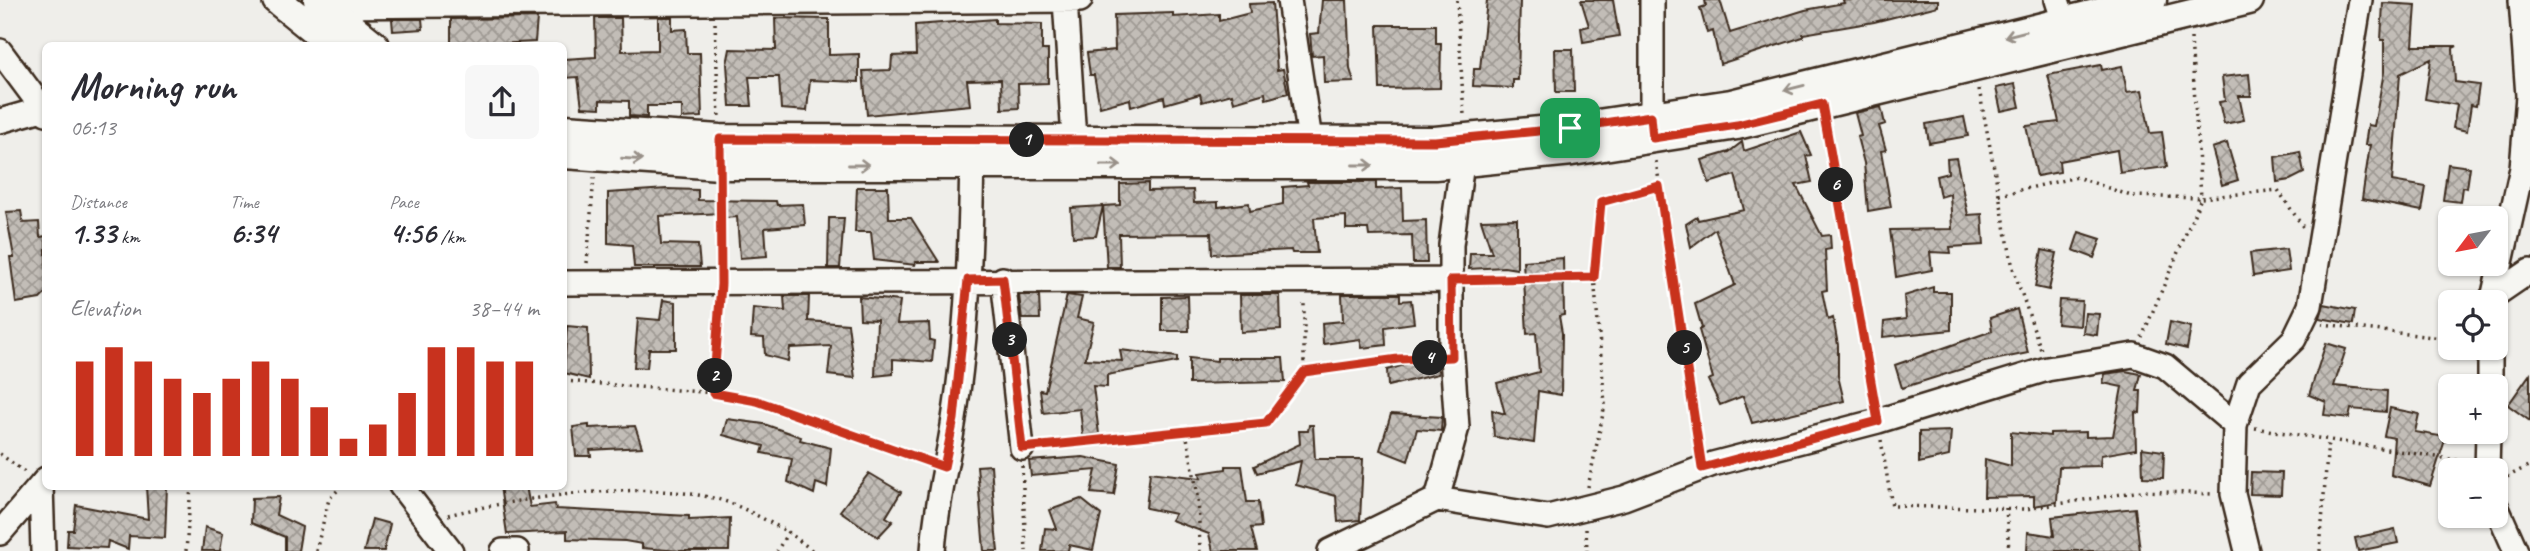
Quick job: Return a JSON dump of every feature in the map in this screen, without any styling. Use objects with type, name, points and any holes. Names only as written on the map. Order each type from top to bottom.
[{"type":"main road","points":[[277,0],[318,11],[368,42]]},
{"type":"main road","points":[[1652,127],[2061,11],[2152,0]]},
{"type":"main road","points":[[567,154],[595,157],[720,152],[1309,153],[1464,150],[1570,128],[1737,125],[2249,0]]},
{"type":"main road","points":[[318,11],[332,42]]},
{"type":"main road","points":[[567,129],[720,152]]},
{"type":"street","points":[[1065,0],[1075,152]]},
{"type":"street","points":[[318,11],[584,3],[715,5],[1080,0]]},
{"type":"street","points":[[1289,0],[1309,153]]},
{"type":"street","points":[[1652,0],[1652,127]]},
{"type":"street","points":[[2247,551],[2233,495],[2235,425],[2249,383],[2294,339],[2310,306],[2360,0]]},
{"type":"street","points":[[2494,290],[2522,168],[2528,96],[2521,0]]},
{"type":"street","points":[[0,51],[42,108]]},
{"type":"street","points":[[0,121],[42,111]]},
{"type":"street","points":[[1437,499],[1457,427],[1452,357],[1451,245],[1464,150]]},
{"type":"street","points":[[933,551],[936,501],[954,419],[968,280],[972,152]]},
{"type":"street","points":[[2505,290],[2530,271]]},
{"type":"street","points":[[575,283],[721,284],[1003,279],[1451,280]]},
{"type":"street","points":[[1003,279],[1022,448]]},
{"type":"street","points":[[1330,551],[1437,499],[1548,517],[1623,498],[1702,468],[1878,421],[2047,369],[2134,355],[2165,366],[2235,425]]},
{"type":"street","points":[[0,533],[42,483]]},
{"type":"street","points":[[43,490],[43,551]]},
{"type":"street","points":[[404,490],[451,551]]},
{"type":"street","points":[[2506,528],[2516,551]]},
{"type":"street","points":[[503,551],[517,551]]},
{"type":"path","points":[[1457,0],[1464,150]]},
{"type":"path","points":[[713,393],[721,284],[715,5]]},
{"type":"path","points":[[2134,355],[2201,198],[2189,15]]},
{"type":"path","points":[[1975,66],[2013,268],[2047,369]]},
{"type":"path","points":[[1822,104],[1892,506],[2026,509],[2141,491],[2233,495]]},
{"type":"path","points":[[1652,127],[1702,468]]},
{"type":"path","points":[[575,283],[595,157]]},
{"type":"path","points":[[1998,195],[2077,177],[2132,196],[2201,198],[2278,190],[2319,251]]},
{"type":"path","points":[[1583,508],[1605,404],[1594,277],[1601,202],[1659,186]]},
{"type":"path","points":[[1451,280],[1594,277]]},
{"type":"path","points":[[1026,551],[1022,521],[1022,448],[1266,423],[1304,372],[1304,279]]},
{"type":"path","points":[[2303,321],[2438,338]]},
{"type":"path","points":[[1304,372],[1398,359],[1452,357]]},
{"type":"path","points":[[567,382],[713,393],[757,401],[944,467]]},
{"type":"path","points":[[2235,425],[2328,440],[2438,462]]},
{"type":"path","points":[[1186,432],[1198,496],[1200,551]]},
{"type":"path","points":[[2320,551],[2328,440]]},
{"type":"path","points":[[0,454],[42,481]]},
{"type":"path","points":[[2508,469],[2530,465]]},
{"type":"path","points":[[427,519],[495,504],[651,489],[729,503],[788,532],[813,551]]},
{"type":"path","points":[[186,551],[191,490]]},
{"type":"path","points":[[316,551],[329,499],[338,490]]},
{"type":"path","points":[[2006,508],[2009,551]]},
{"type":"path","points":[[776,551],[788,532]]},
{"type":"building","points":[[1322,0],[1347,0],[1350,69],[1354,82],[1324,83],[1323,55],[1312,56],[1310,34],[1319,33]]},
{"type":"building","points":[[1487,0],[1520,0],[1518,80],[1513,80],[1513,88],[1473,86],[1474,69],[1480,69]]},
{"type":"building","points":[[1581,0],[1613,0],[1619,36],[1583,42],[1581,28],[1589,26]]},
{"type":"building","points":[[1705,0],[1720,0],[1730,33],[1805,10],[1844,3],[1843,0],[1938,0],[1938,6],[1874,22],[1803,34],[1803,37],[1720,64],[1713,31],[1707,33],[1700,8],[1706,6]]},
{"type":"building","points":[[1272,3],[1277,70],[1283,69],[1288,93],[1266,99],[1265,93],[1234,102],[1232,94],[1202,102],[1200,94],[1165,104],[1164,97],[1131,107],[1130,99],[1100,107],[1094,75],[1090,75],[1087,53],[1115,50],[1114,15],[1173,13],[1173,17],[1219,14],[1219,21],[1250,13],[1249,4]]},
{"type":"building","points":[[2383,3],[2416,5],[2413,46],[2457,46],[2453,48],[2455,82],[2479,85],[2476,106],[2471,105],[2467,131],[2453,128],[2457,105],[2425,99],[2431,59],[2400,74],[2392,181],[2426,187],[2422,211],[2362,199],[2370,145],[2365,145],[2368,125],[2374,126],[2384,72],[2384,40],[2381,40]]},
{"type":"building","points":[[658,17],[672,17],[672,30],[686,29],[687,53],[700,53],[702,117],[682,118],[682,106],[647,106],[647,117],[629,116],[629,101],[600,100],[600,108],[582,107],[578,77],[567,78],[567,59],[596,57],[595,18],[621,18],[622,51],[658,50]]},
{"type":"building","points":[[537,18],[535,42],[451,42],[451,19]]},
{"type":"building","points":[[775,18],[829,19],[829,55],[859,54],[859,82],[810,80],[807,111],[781,109],[779,77],[749,77],[752,106],[730,106],[727,64],[730,49],[776,50]]},
{"type":"building","points":[[392,19],[422,19],[423,29],[393,31]]},
{"type":"building","points":[[995,19],[995,23],[1042,24],[1042,50],[1048,50],[1048,83],[1018,84],[1019,108],[1002,109],[1001,79],[967,80],[970,105],[867,115],[863,71],[891,70],[892,56],[916,55],[915,25]]},
{"type":"building","points":[[1378,25],[1436,25],[1436,43],[1441,43],[1440,88],[1380,89]]},
{"type":"building","points":[[1555,49],[1573,49],[1574,92],[1556,92]]},
{"type":"building","points":[[2101,65],[2102,70],[2122,66],[2127,92],[2142,90],[2150,133],[2162,132],[2167,167],[2120,173],[2117,150],[2059,161],[2060,172],[2037,176],[2026,126],[2059,122],[2048,75]]},
{"type":"building","points":[[2249,74],[2251,96],[2239,96],[2244,120],[2224,124],[2219,102],[2225,101],[2222,77]]},
{"type":"building","points":[[2015,84],[2020,107],[2001,111],[1996,88]]},
{"type":"building","points":[[1881,107],[1885,124],[1879,126],[1886,150],[1881,151],[1891,207],[1868,211],[1864,163],[1857,137],[1861,136],[1855,113]]},
{"type":"building","points":[[1964,117],[1968,136],[1929,143],[1926,124]]},
{"type":"building","points":[[1801,132],[1811,155],[1806,156],[1812,182],[1796,185],[1822,236],[1830,235],[1831,249],[1825,250],[1827,290],[1822,291],[1828,320],[1833,318],[1838,345],[1838,376],[1844,401],[1752,423],[1743,396],[1720,405],[1708,380],[1713,378],[1699,330],[1702,328],[1695,304],[1735,285],[1715,229],[1691,247],[1686,224],[1697,217],[1698,220],[1744,210],[1735,175],[1709,183],[1702,160],[1729,152],[1742,142],[1744,151]]},
{"type":"building","points":[[2227,143],[2238,180],[2222,185],[2212,148]]},
{"type":"building","points":[[2300,152],[2304,173],[2290,180],[2277,182],[2275,157]]},
{"type":"building","points":[[1956,158],[1968,215],[1982,214],[1984,245],[1950,247],[1951,253],[1930,252],[1932,270],[1896,277],[1890,230],[1952,229],[1950,194],[1940,197],[1936,176],[1948,173],[1947,159]]},
{"type":"building","points":[[2448,164],[2470,167],[2467,188],[2462,187],[2460,202],[2443,200]]},
{"type":"building","points":[[1307,182],[1376,182],[1376,189],[1402,188],[1403,221],[1426,220],[1427,263],[1413,263],[1412,235],[1369,236],[1368,229],[1346,229],[1346,216],[1314,218],[1317,253],[1292,253],[1291,250],[1212,254],[1211,233],[1119,234],[1120,267],[1107,267],[1103,206],[1120,205],[1120,184],[1148,183],[1148,191],[1193,190],[1194,203],[1218,202],[1218,207],[1249,203],[1250,211],[1283,204],[1283,187],[1308,185]]},
{"type":"building","points":[[857,187],[888,187],[889,218],[911,218],[939,262],[916,262],[915,265],[874,260],[871,232],[855,232]]},
{"type":"building","points":[[698,190],[698,200],[803,204],[805,225],[765,228],[767,256],[740,258],[737,217],[724,218],[724,213],[659,216],[661,244],[698,245],[700,267],[634,267],[632,245],[608,243],[608,193]]},
{"type":"building","points":[[1103,206],[1096,236],[1073,237],[1071,208]]},
{"type":"building","points":[[21,211],[23,223],[39,222],[42,237],[40,299],[16,303],[10,257],[14,257],[6,212]]},
{"type":"building","points":[[829,218],[844,218],[840,268],[828,268]]},
{"type":"building","points":[[1517,219],[1517,269],[1469,269],[1470,253],[1492,253],[1481,220]]},
{"type":"building","points":[[2079,232],[2101,239],[2094,258],[2073,250]]},
{"type":"building","points":[[2286,249],[2289,271],[2253,276],[2250,253]]},
{"type":"building","points":[[2042,250],[2057,253],[2049,290],[2035,287]]},
{"type":"building","points":[[1563,258],[1564,315],[1559,316],[1562,333],[1561,395],[1538,391],[1534,443],[1494,437],[1492,410],[1505,414],[1497,383],[1539,372],[1536,333],[1527,334],[1523,261]]},
{"type":"building","points":[[1933,287],[1933,292],[1951,292],[1951,330],[1883,337],[1884,322],[1906,319],[1904,296]]},
{"type":"building","points":[[1342,294],[1400,294],[1400,301],[1411,300],[1414,323],[1385,327],[1386,345],[1362,348],[1360,339],[1323,344],[1322,323],[1343,321]]},
{"type":"building","points":[[1019,295],[1039,295],[1040,319],[1022,319]]},
{"type":"building","points":[[1067,295],[1082,297],[1077,318],[1094,322],[1085,359],[1122,361],[1120,350],[1177,357],[1177,362],[1107,375],[1107,387],[1093,386],[1099,434],[1083,436],[1080,409],[1043,413],[1040,390],[1045,391]]},
{"type":"building","points":[[1240,295],[1280,295],[1281,330],[1241,332]]},
{"type":"building","points":[[784,296],[809,296],[808,321],[848,324],[855,378],[828,375],[831,346],[790,348],[788,361],[765,355],[764,338],[751,337],[753,308],[785,311]]},
{"type":"building","points":[[1188,296],[1189,331],[1162,331],[1162,297]]},
{"type":"building","points":[[859,297],[900,301],[897,324],[929,323],[930,340],[934,341],[932,362],[893,359],[893,374],[875,376],[877,320],[860,319]]},
{"type":"building","points":[[663,300],[676,302],[676,349],[649,349],[647,368],[634,367],[638,318],[660,320]]},
{"type":"building","points":[[2059,300],[2082,301],[2080,326],[2057,324]]},
{"type":"building","points":[[2324,304],[2355,310],[2353,324],[2320,318]]},
{"type":"building","points":[[2017,309],[2028,353],[1984,362],[1902,388],[1895,365],[1992,331],[1990,318]]},
{"type":"building","points":[[2085,313],[2099,314],[2097,335],[2083,333]]},
{"type":"building","points":[[2170,322],[2191,327],[2187,349],[2166,344]]},
{"type":"building","points":[[567,326],[588,328],[589,379],[567,374]]},
{"type":"building","points":[[2326,343],[2346,349],[2334,386],[2387,391],[2386,412],[2351,409],[2349,418],[2324,415],[2326,402],[2309,395]]},
{"type":"building","points":[[1432,357],[1437,359],[1438,374],[1388,386],[1387,370]]},
{"type":"building","points":[[1189,358],[1217,361],[1217,358],[1283,358],[1285,382],[1189,384]]},
{"type":"building","points":[[2125,371],[2141,374],[2137,391],[2141,391],[2140,413],[2135,412],[2136,449],[2101,455],[2100,466],[2059,467],[2057,502],[2034,506],[2034,496],[1984,497],[1985,459],[2011,466],[2011,432],[2050,436],[2050,433],[2086,432],[2086,437],[2113,436],[2122,387],[2103,383],[2105,374]]},
{"type":"building","points":[[2530,374],[2530,421],[2508,405]]},
{"type":"building","points":[[2390,408],[2419,414],[2415,432],[2438,436],[2438,444],[2444,444],[2430,486],[2391,475],[2394,438],[2384,436]]},
{"type":"building","points":[[1391,414],[1442,417],[1441,431],[1417,429],[1408,461],[1380,450]]},
{"type":"building","points":[[727,419],[764,424],[801,437],[800,440],[831,448],[827,487],[816,483],[814,494],[788,482],[792,459],[762,453],[764,446],[723,435]]},
{"type":"building","points":[[589,425],[589,428],[635,426],[642,447],[590,450],[591,456],[576,456],[573,427]]},
{"type":"building","points":[[1309,425],[1313,425],[1315,459],[1363,459],[1360,520],[1338,522],[1336,496],[1296,485],[1301,461],[1257,473],[1254,466],[1300,444],[1299,431],[1308,431]]},
{"type":"building","points":[[1951,431],[1949,456],[1919,463],[1919,432]]},
{"type":"building","points":[[2142,448],[2164,451],[2163,478],[2143,477]]},
{"type":"building","points":[[1083,457],[1119,464],[1114,495],[1091,493],[1096,470],[1031,476],[1029,461]]},
{"type":"building","points":[[991,465],[998,551],[984,551],[977,466]]},
{"type":"building","points":[[1226,466],[1242,466],[1247,502],[1258,502],[1261,527],[1251,528],[1257,551],[1213,551],[1209,534],[1171,520],[1175,514],[1146,508],[1150,472],[1201,478],[1200,473],[1226,469]]},
{"type":"building","points":[[2251,472],[2282,473],[2281,495],[2250,494]]},
{"type":"building","points":[[869,473],[901,492],[886,517],[893,521],[878,537],[840,511]]},
{"type":"building","points":[[146,490],[167,490],[165,538],[129,536],[128,549],[108,541],[107,548],[67,546],[68,530],[73,530],[76,505],[148,519]]},
{"type":"building","points":[[501,490],[527,490],[530,507],[555,504],[556,509],[689,516],[689,520],[730,518],[729,551],[680,551],[642,548],[642,544],[625,541],[567,539],[567,531],[507,534]]},
{"type":"building","points":[[279,497],[276,515],[302,527],[298,551],[285,551],[285,537],[251,523],[252,498]]},
{"type":"building","points":[[1081,499],[1101,515],[1093,550],[1069,545],[1068,551],[1042,551],[1045,528],[1057,529],[1050,510]]},
{"type":"building","points":[[2135,508],[2140,551],[2027,551],[2028,532],[2054,536],[2052,517]]},
{"type":"building","points":[[372,519],[390,524],[384,551],[364,551]]},
{"type":"building","points":[[205,527],[223,533],[220,551],[202,551]]},
{"type":"building","points":[[2395,529],[2398,543],[2358,551],[2355,538]]},
{"type":"route","points":[[1822,104],[1878,421],[1702,468],[1659,186],[1601,202],[1594,277],[1451,280],[1452,357],[1398,359],[1304,372],[1266,423],[1022,448],[1003,279],[968,280],[954,419],[944,467],[757,401],[713,393],[721,284],[720,139],[1435,141],[1570,128],[1651,116],[1653,138],[1737,125],[1822,104]]}]
